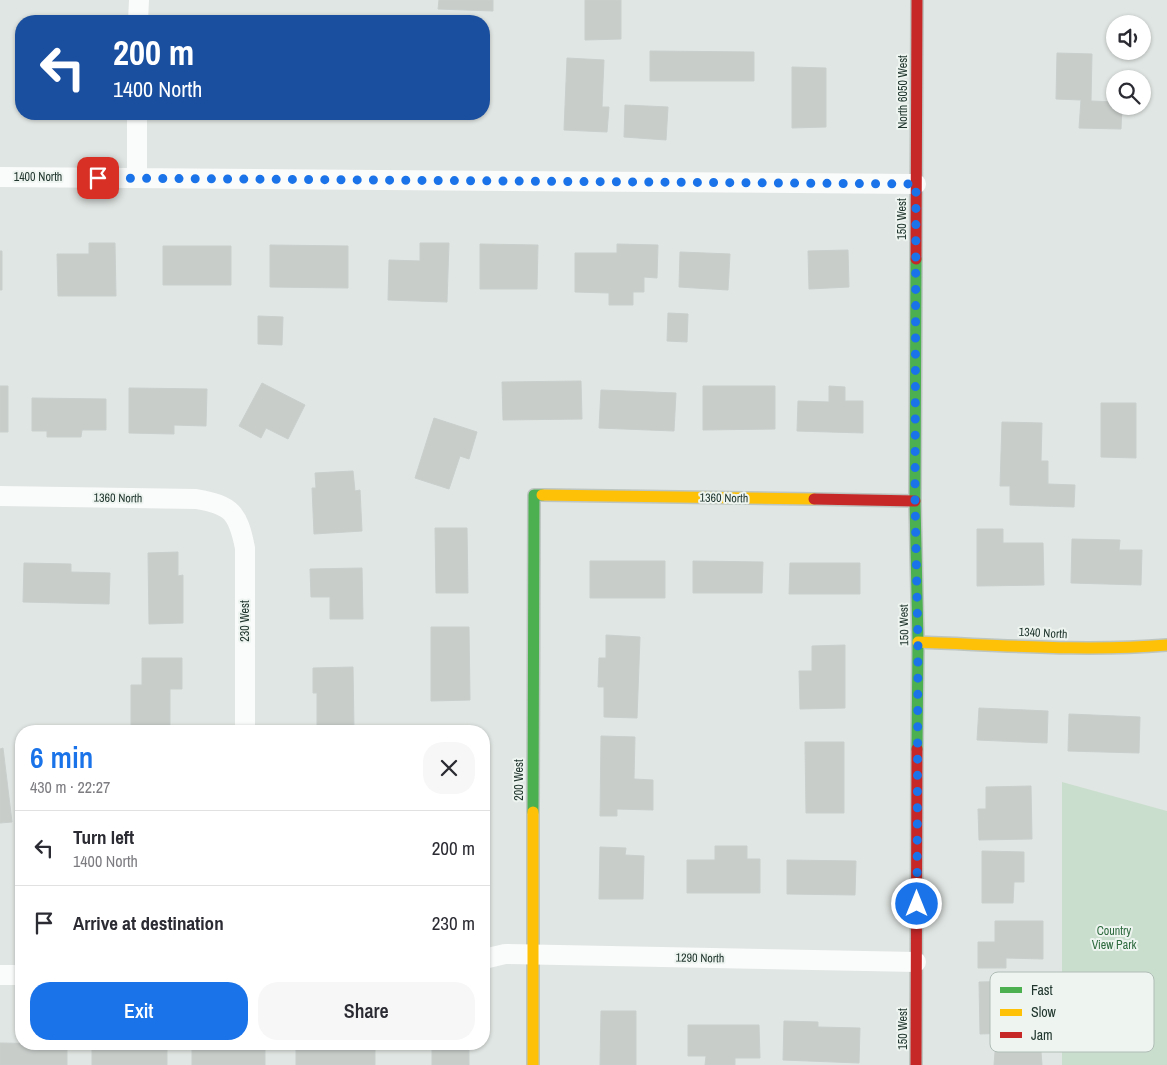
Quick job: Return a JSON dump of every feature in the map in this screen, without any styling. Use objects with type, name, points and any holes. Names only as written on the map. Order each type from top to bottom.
[{"type":"street","points":[[138,15],[139,0]]},
{"type":"street","name":"North 6050 West","points":[[916,184],[917,0]]},
{"type":"street","points":[[137,120],[137,178]]},
{"type":"street","name":"1400 North","points":[[0,177],[916,184]]},
{"type":"street","name":"150 West","points":[[916,184],[915,501],[918,642],[916,1065]]},
{"type":"street","name":"1360 North","points":[[534,495],[915,501]]},
{"type":"street","name":"200 West","points":[[533,1065],[534,495]]},
{"type":"street","name":"1360 North","points":[[0,496],[196,500],[214,503],[233,513]]},
{"type":"street","name":"230 West","points":[[233,513],[241,529],[245,548],[245,725]]},
{"type":"street","name":"1340 North","points":[[918,642],[1130,649],[1167,645]]},
{"type":"street","name":"1290 North","points":[[490,958],[505,954],[916,962]]},
{"type":"street","points":[[0,975],[15,975]]},
{"type":"green space","name":"Country View Park","points":[[1062,782],[1167,811],[1167,1065],[1062,1065],[1062,1052],[1154,1052],[1154,972],[1062,972]]},
{"type":"building","points":[[439,0],[493,0],[493,11],[438,9]]},
{"type":"building","points":[[585,0],[621,0],[621,39],[585,40]]},
{"type":"building","points":[[650,51],[754,52],[754,81],[650,81]]},
{"type":"building","points":[[1057,53],[1092,54],[1091,101],[1106,102],[1106,115],[1122,115],[1121,129],[1079,128],[1081,100],[1056,99]]},
{"type":"building","points":[[567,58],[604,60],[602,107],[609,107],[607,132],[564,130]]},
{"type":"building","points":[[792,67],[826,68],[826,127],[792,128]]},
{"type":"building","points":[[625,105],[668,107],[666,140],[624,137]]},
{"type":"building","points":[[89,243],[115,243],[116,296],[58,296],[57,254],[89,254]]},
{"type":"building","points":[[420,243],[449,243],[447,302],[388,300],[389,260],[420,261]]},
{"type":"building","points":[[480,244],[538,245],[537,289],[480,289]]},
{"type":"building","points":[[617,244],[658,245],[657,278],[644,277],[644,292],[633,292],[633,305],[609,305],[609,293],[575,292],[575,253],[617,253]]},
{"type":"building","points":[[270,245],[348,246],[348,288],[270,287]]},
{"type":"building","points":[[163,246],[231,246],[231,285],[163,285]]},
{"type":"building","points":[[848,250],[849,287],[809,289],[808,251]]},
{"type":"building","points":[[0,251],[2,251],[2,290],[0,290]]},
{"type":"building","points":[[680,252],[730,254],[728,290],[679,287]]},
{"type":"building","points":[[668,313],[688,314],[687,342],[667,341]]},
{"type":"building","points":[[258,316],[283,317],[282,345],[258,344]]},
{"type":"building","points":[[581,381],[582,419],[503,420],[502,382]]},
{"type":"building","points":[[262,383],[305,405],[288,439],[266,428],[261,438],[239,426]]},
{"type":"building","points":[[0,386],[8,386],[8,432],[0,432]]},
{"type":"building","points":[[703,386],[775,386],[775,429],[703,430]]},
{"type":"building","points":[[829,386],[845,387],[845,401],[863,401],[863,433],[797,431],[798,401],[829,402]]},
{"type":"building","points":[[129,388],[207,389],[206,426],[174,425],[174,434],[129,433]]},
{"type":"building","points":[[601,390],[676,393],[674,431],[599,428]]},
{"type":"building","points":[[32,398],[106,399],[106,430],[82,430],[81,437],[47,437],[47,431],[32,431]]},
{"type":"building","points":[[1101,403],[1136,403],[1136,458],[1101,457]]},
{"type":"building","points":[[434,418],[477,432],[469,459],[460,456],[449,489],[415,478]]},
{"type":"building","points":[[1002,422],[1042,423],[1041,461],[1048,461],[1048,484],[1075,485],[1074,507],[1010,505],[1010,486],[1000,486]]},
{"type":"building","points":[[353,471],[355,491],[360,490],[362,531],[314,534],[312,488],[316,488],[315,473]]},
{"type":"building","points":[[435,528],[467,528],[468,593],[436,593]]},
{"type":"building","points":[[977,529],[1003,529],[1003,543],[1043,543],[1044,585],[977,586]]},
{"type":"building","points":[[1072,539],[1120,540],[1119,550],[1142,550],[1141,585],[1071,583]]},
{"type":"building","points":[[178,552],[178,576],[183,575],[183,623],[149,624],[148,553]]},
{"type":"building","points":[[590,561],[665,561],[665,598],[590,598]]},
{"type":"building","points":[[693,561],[763,562],[762,593],[693,593]]},
{"type":"building","points":[[24,563],[71,564],[71,572],[110,573],[109,604],[23,602]]},
{"type":"building","points":[[790,563],[860,563],[860,594],[789,594]]},
{"type":"building","points":[[362,568],[363,619],[330,619],[330,597],[311,597],[310,569]]},
{"type":"building","points":[[431,627],[469,627],[470,700],[431,701]]},
{"type":"building","points":[[606,635],[640,637],[637,718],[604,717],[604,687],[598,687],[599,658],[606,658]]},
{"type":"building","points":[[845,645],[845,708],[800,709],[799,671],[812,671],[812,646]]},
{"type":"building","points":[[142,658],[182,658],[182,689],[170,689],[170,725],[131,725],[131,685],[142,685]]},
{"type":"building","points":[[353,667],[354,725],[317,725],[317,693],[313,693],[313,668]]},
{"type":"building","points":[[979,708],[1048,711],[1047,743],[977,740]]},
{"type":"building","points":[[1069,714],[1140,717],[1139,753],[1068,751]]},
{"type":"building","points":[[601,736],[635,737],[634,779],[653,780],[653,810],[617,809],[617,816],[600,816]]},
{"type":"building","points":[[805,742],[844,742],[844,813],[806,813]]},
{"type":"building","points":[[3,748],[12,822],[0,823],[0,749]]},
{"type":"building","points":[[1031,786],[1032,839],[979,840],[978,809],[986,809],[986,787]]},
{"type":"building","points":[[715,846],[747,846],[747,859],[760,859],[760,893],[687,893],[687,860],[715,860]]},
{"type":"building","points":[[600,847],[626,848],[625,855],[644,856],[643,899],[599,899]]},
{"type":"building","points":[[982,851],[1024,852],[1024,882],[1014,882],[1013,903],[982,903]]},
{"type":"building","points":[[787,860],[856,861],[855,895],[787,894]]},
{"type":"building","points":[[995,921],[1043,921],[1043,959],[1006,958],[1006,968],[978,968],[978,942],[995,942]]},
{"type":"building","points":[[979,982],[990,982],[990,1034],[980,1034]]},
{"type":"building","points":[[601,1011],[636,1011],[636,1065],[600,1065]]},
{"type":"building","points":[[784,1021],[818,1022],[818,1027],[860,1028],[859,1063],[783,1060]]},
{"type":"building","points":[[688,1025],[759,1025],[760,1058],[735,1058],[735,1065],[705,1065],[706,1056],[688,1056]]},
{"type":"building","points":[[0,1043],[15,1043],[15,1050],[67,1050],[67,1065],[0,1065]]},
{"type":"building","points":[[92,1050],[167,1050],[167,1065],[92,1065]]},
{"type":"building","points":[[192,1050],[265,1050],[265,1065],[192,1065]]},
{"type":"building","points":[[296,1050],[375,1050],[375,1065],[296,1065]]},
{"type":"building","points":[[432,1050],[469,1050],[469,1065],[432,1065]]},
{"type":"building","points":[[995,1052],[1041,1052],[1042,1065],[994,1065]]},
{"type":"traffic: fast","points":[[916,259],[917,749]]},
{"type":"traffic: fast","points":[[533,812],[534,495],[542,495]]},
{"type":"traffic: slow","points":[[542,495],[814,499]]},
{"type":"traffic: slow","points":[[918,642],[1074,648],[1167,645]]},
{"type":"traffic: slow","points":[[533,812],[533,1065]]},
{"type":"traffic: jam","points":[[916,259],[917,0]]},
{"type":"traffic: jam","points":[[814,499],[915,501]]},
{"type":"traffic: jam","points":[[916,1065],[917,749]]},
{"type":"route","points":[[98,178],[916,184],[917,904]]}]
